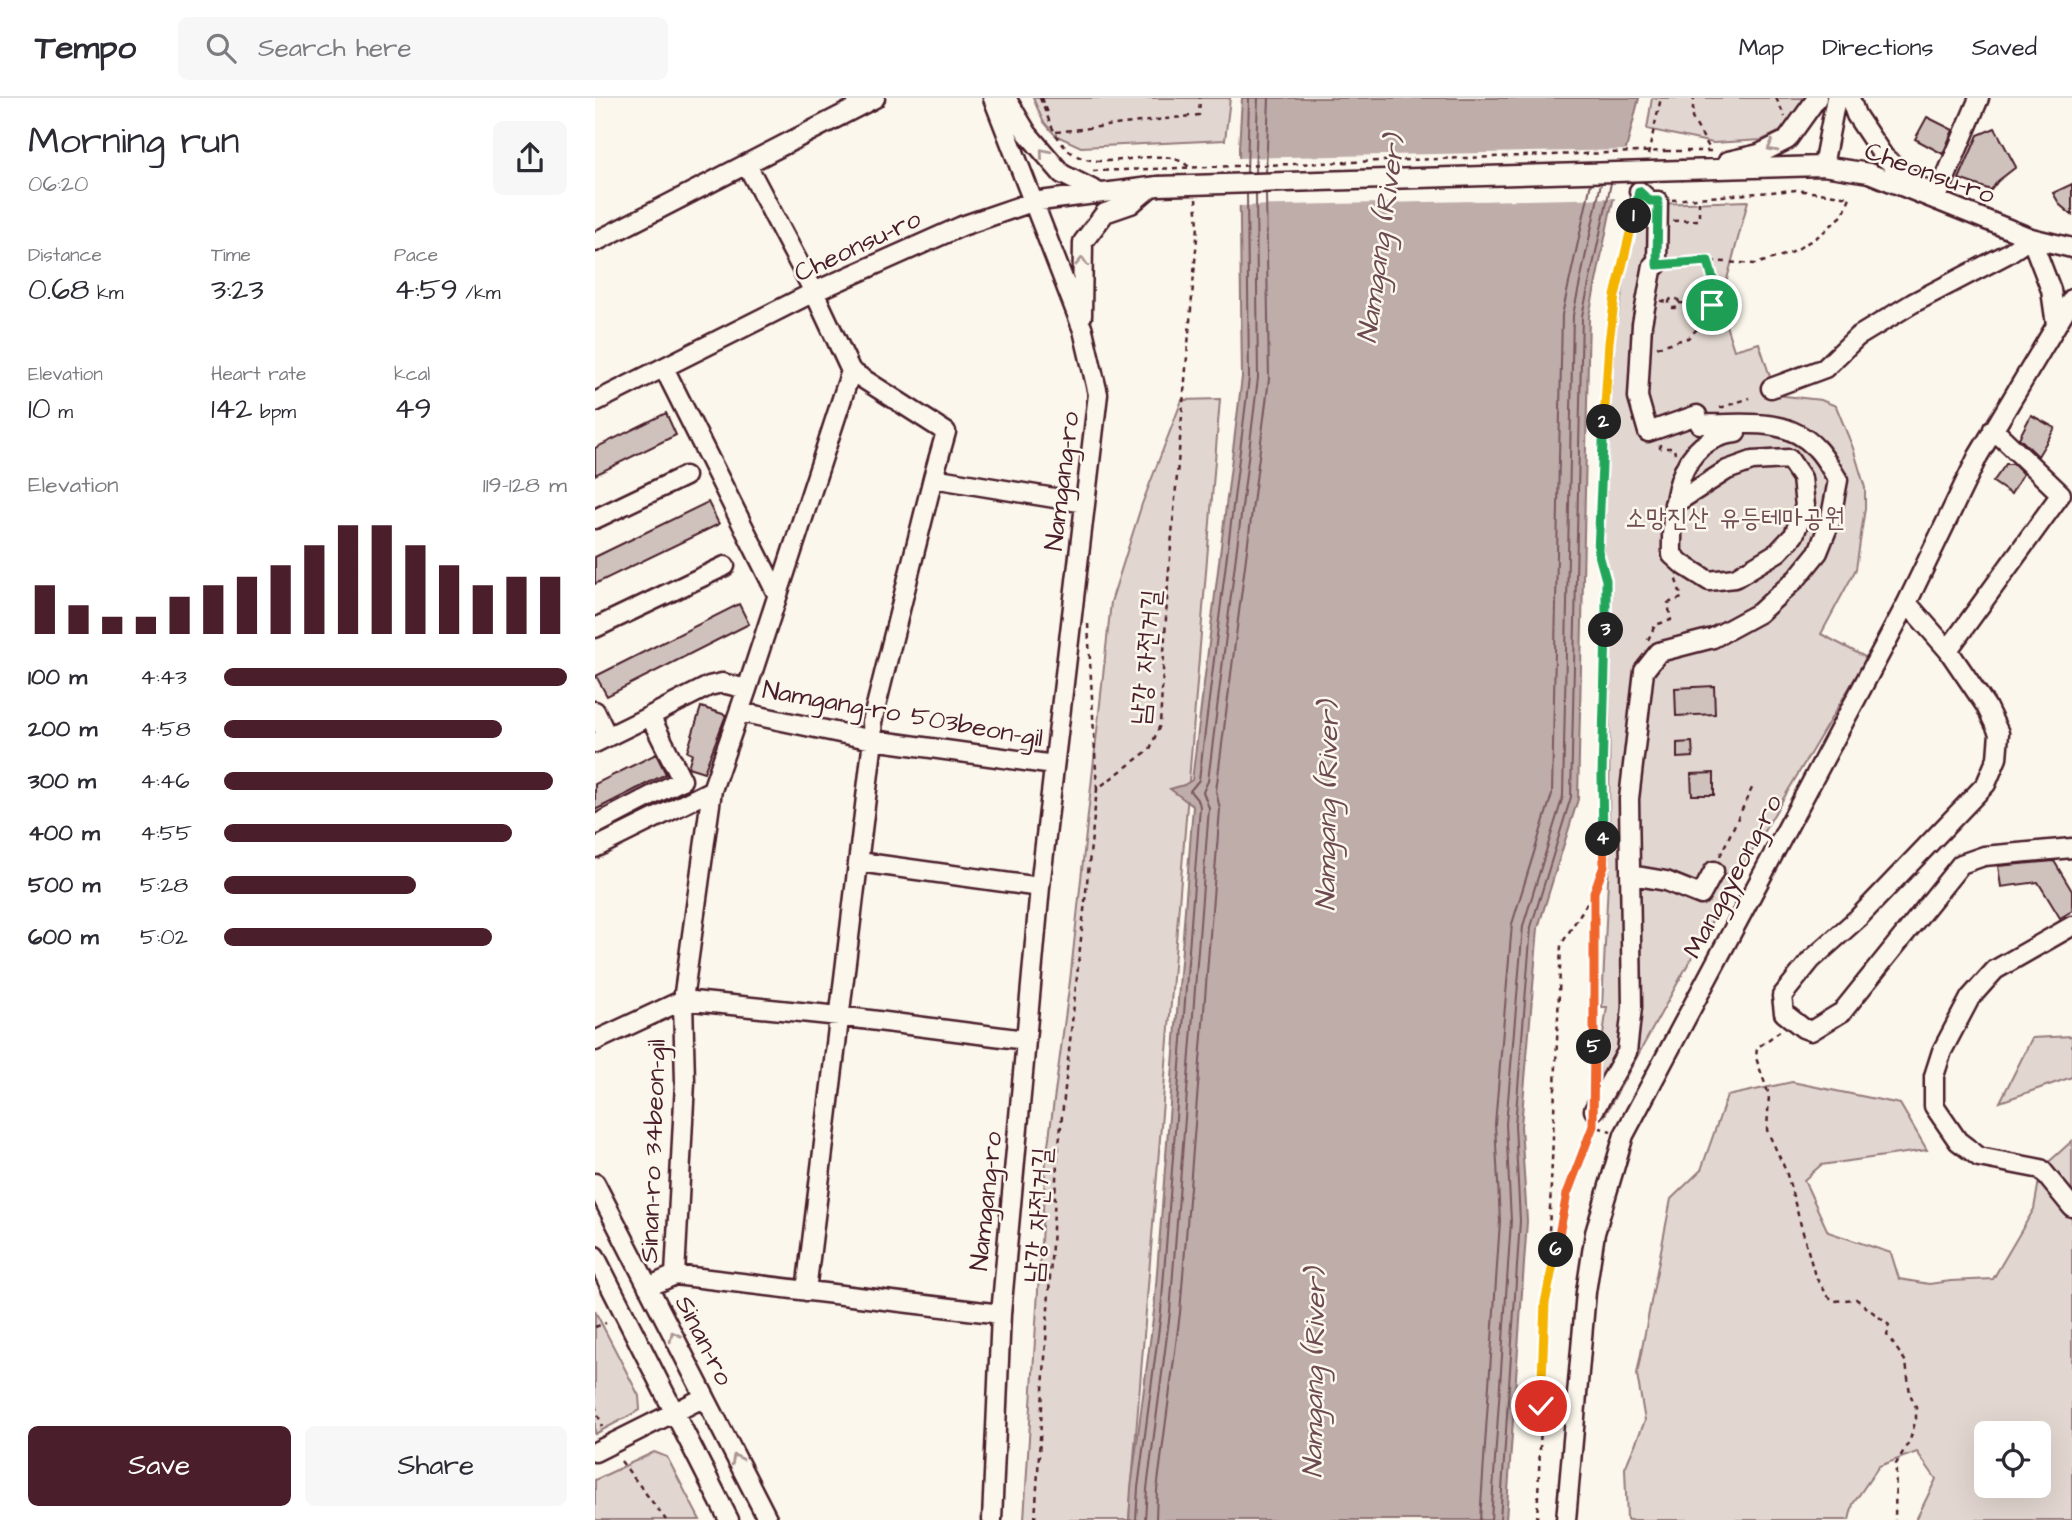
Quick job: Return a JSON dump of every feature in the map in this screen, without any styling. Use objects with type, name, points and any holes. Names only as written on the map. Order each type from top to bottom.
[{"type":"street","points":[[595,242],[747,164],[849,103],[875,98]]},
{"type":"street","name":"Namgang-ro","points":[[992,1520],[1000,1314],[1040,887],[1098,394],[1083,330],[993,98]]},
{"type":"street","points":[[1006,98],[1027,133],[1062,174],[1098,192]]},
{"type":"street","points":[[1683,170],[1759,154],[1787,140],[1817,98]]},
{"type":"street","points":[[1823,166],[1836,98]]},
{"type":"street","points":[[1850,98],[1856,115],[1884,157],[1936,200],[1979,98]]},
{"type":"street","points":[[747,164],[814,292],[851,371],[946,432],[872,722],[873,740],[859,862],[806,1291]]},
{"type":"street","name":"Cheonsu-ro","points":[[595,402],[814,292],[962,226],[1032,202],[1154,186],[1823,166],[1869,173],[2031,238],[2072,248]]},
{"type":"street","points":[[1083,330],[1083,243],[1105,214],[1131,204],[1154,186]]},
{"type":"street","points":[[1639,191],[1650,201],[1658,201],[1655,265],[1642,324],[1638,397],[1648,432],[1706,412]]},
{"type":"street","points":[[1770,388],[1825,368],[1857,337],[2031,238],[2051,290],[2056,325]]},
{"type":"street","name":"Manggyeong-ro","points":[[1566,1520],[1586,1292],[1595,1233],[1624,1135],[1907,603],[1993,429],[2072,299]]},
{"type":"street","points":[[664,368],[777,593]]},
{"type":"street","name":"Namgang-ro 503beon-gil","points":[[851,371],[740,712],[873,740],[1054,765]]},
{"type":"street","points":[[1593,1118],[1627,1052],[1632,1007],[1629,799],[1644,671],[1659,652],[1713,638],[1759,613],[1797,578],[1818,552],[1830,522],[1838,480],[1817,449],[1797,431],[1757,424],[1700,424],[1706,412]]},
{"type":"street","points":[[1948,650],[2061,494],[1993,429]]},
{"type":"street","points":[[1674,504],[1727,470],[1752,461],[1789,459],[1802,478],[1805,506],[1794,536],[1778,552],[1735,578],[1709,581],[1672,555],[1674,504],[1681,474],[1700,448],[1719,435],[1797,431]]},
{"type":"street","points":[[595,519],[685,476]]},
{"type":"street","points":[[933,478],[1085,503]]},
{"type":"street","points":[[595,628],[725,566]]},
{"type":"street","points":[[1907,603],[1948,650],[1986,705],[1999,733],[1997,758],[1986,784],[1857,918],[1811,960],[1781,996],[1784,1013],[1811,1031],[1842,1012],[1961,864],[1984,856],[2072,848]]},
{"type":"street","points":[[595,711],[601,740],[709,685],[722,683],[747,689]]},
{"type":"street","name":"Sinan-ro 34beon-gil","points":[[648,1287],[675,1275],[685,1082],[683,1000],[712,790],[740,712]]},
{"type":"street","points":[[595,825],[682,780],[650,716]]},
{"type":"street","points":[[595,848],[712,790]]},
{"type":"street","points":[[859,862],[1040,887]]},
{"type":"street","points":[[1632,876],[1666,881],[1701,895],[1714,871]]},
{"type":"street","points":[[2072,926],[1995,970],[1969,998],[1942,1051],[1934,1076],[1934,1106],[1958,1141],[1979,1157],[2041,1169],[2072,1207]]},
{"type":"street","points":[[595,1041],[683,1000],[839,1016],[1026,1040]]},
{"type":"street","name":"Sinan-ro","points":[[595,1183],[768,1520]]},
{"type":"street","points":[[595,1256],[729,1520]]},
{"type":"street","points":[[675,1275],[1000,1314]]},
{"type":"street","points":[[595,1452],[705,1397]]},
{"type":"path","points":[[1041,98],[1056,133],[1068,150],[1089,161],[1169,158],[1183,160],[1195,172]]},
{"type":"path","points":[[1056,133],[1199,115],[1200,98]]},
{"type":"path","points":[[1646,164],[1661,98]]},
{"type":"path","points":[[1093,171],[1710,151],[1692,118],[1694,98]]},
{"type":"path","points":[[1655,265],[1708,261],[1756,264],[1791,253],[1820,235],[1843,215],[1850,197],[1796,190],[1658,201]]},
{"type":"path","points":[[1537,1520],[1561,945],[1594,892],[1604,866],[1602,776],[1607,613],[1606,580],[1598,551],[1609,342],[1615,296],[1639,191]]},
{"type":"path","points":[[1658,222],[1699,220],[1699,197]]},
{"type":"path","name":"남강 자전거길","points":[[1035,1520],[1056,1163],[1097,789],[1150,749],[1160,725],[1168,582],[1198,226],[1196,199]]},
{"type":"path","points":[[1640,352],[1688,338],[1708,318],[1716,290],[1708,261]]},
{"type":"path","points":[[1679,303],[1712,305]]},
{"type":"path","points":[[1706,412],[1750,398]]},
{"type":"path","points":[[1660,441],[1660,448],[1674,448],[1677,459]]},
{"type":"path","points":[[1644,648],[1655,625],[1671,620],[1668,603],[1682,598],[1674,572]]},
{"type":"path","points":[[1088,622],[1097,789]]},
{"type":"path","points":[[1714,871],[1753,786]]},
{"type":"path","points":[[1594,892],[1594,1083]]},
{"type":"path","points":[[1794,1021],[1757,1048],[1756,1058],[1769,1095],[1767,1130],[1786,1171],[1815,1276],[1834,1301],[1861,1301],[1874,1315],[1889,1325],[1887,1335],[1906,1362],[1916,1419],[1910,1440],[1896,1464],[1895,1520]]},
{"type":"path","points":[[1545,1303],[1567,1194],[1593,1118],[1624,1135]]},
{"type":"path","points":[[595,1327],[606,1322]]},
{"type":"path","points":[[595,1405],[602,1427]]},
{"type":"path","points":[[621,1461],[666,1520]]},
{"type":"green space","points":[[1033,98],[1230,98],[1225,140],[1081,147],[1055,135],[1043,121]]},
{"type":"green space","points":[[1652,98],[1804,98],[1789,127],[1762,140],[1713,143],[1647,129]]},
{"type":"green space","name":"소망진산 유등테마공원","points":[[1748,201],[1721,310],[1734,350],[1759,343],[1776,395],[1821,400],[1836,406],[1865,488],[1865,508],[1856,569],[1821,634],[1867,658],[1726,895],[1605,1115],[1599,1062],[1607,1007],[1602,1007],[1609,860],[1610,585],[1603,547],[1613,347],[1630,246],[1642,206]]},
{"type":"green space","points":[[1220,399],[1129,1520],[1024,1520],[1046,1160],[1070,981],[1111,602],[1142,504],[1182,400]]},
{"type":"green space","points":[[2072,1036],[2072,1077],[2000,1102],[2032,1038]]},
{"type":"green space","points":[[1792,1082],[1900,1104],[1927,1150],[1821,1165],[1804,1180],[1828,1232],[1891,1253],[1899,1279],[1929,1284],[1993,1279],[2034,1209],[2041,1169],[2072,1141],[2072,1520],[1916,1520],[1936,1479],[1917,1452],[1879,1466],[1853,1504],[1849,1520],[1627,1520],[1625,1468],[1645,1421],[1637,1374],[1671,1199],[1701,1170],[1727,1096]]},
{"type":"green space","points":[[595,1311],[639,1396],[640,1410],[595,1434]]},
{"type":"green space","points":[[654,1452],[667,1457],[700,1520],[595,1520],[595,1480]]},
{"type":"water","name":"Namgang (River)","points":[[1242,98],[1639,98],[1610,213],[1589,316],[1578,799],[1538,928],[1521,1126],[1527,1221],[1506,1520],[1129,1520],[1154,1311],[1193,806],[1170,789],[1192,780],[1242,377],[1239,148]]},
{"type":"pier","points":[[1629,150],[1617,198],[1237,206],[1237,158]]},
{"type":"building","points":[[1927,117],[1953,130],[1943,154],[1915,139]]},
{"type":"building","points":[[1995,128],[2016,167],[1991,190],[1959,179],[1978,135]]},
{"type":"building","points":[[2072,184],[2072,215],[2060,205],[2053,193]]},
{"type":"building","points":[[666,413],[676,435],[595,475],[595,448]]},
{"type":"building","points":[[2031,415],[2055,428],[2038,456],[2019,438]]},
{"type":"building","points":[[2006,464],[2013,464],[2023,474],[2011,494],[1993,482]]},
{"type":"building","points":[[708,502],[719,524],[595,584],[595,557]]},
{"type":"building","points":[[739,604],[749,624],[607,696],[596,676]]},
{"type":"building","points":[[1714,686],[1715,714],[1676,716],[1675,688]]},
{"type":"building","points":[[701,707],[726,715],[704,772],[688,767],[692,754],[687,752]]},
{"type":"building","points":[[1692,742],[1693,757],[1677,758],[1677,743]]},
{"type":"building","points":[[656,754],[666,774],[595,810],[595,784]]},
{"type":"building","points":[[1714,773],[1714,795],[1692,795],[1691,774]]},
{"type":"building","points":[[2054,861],[2072,891],[2072,911],[2060,918],[2038,882],[2001,887],[1998,866]]},
{"type":"route","points":[[1541,1406],[1545,1303],[1567,1194],[1593,1126],[1594,892],[1604,866],[1602,776],[1607,613],[1606,580],[1598,551],[1609,342],[1615,296],[1639,191],[1650,201],[1658,201],[1657,265],[1708,261],[1716,290],[1712,305]]}]
